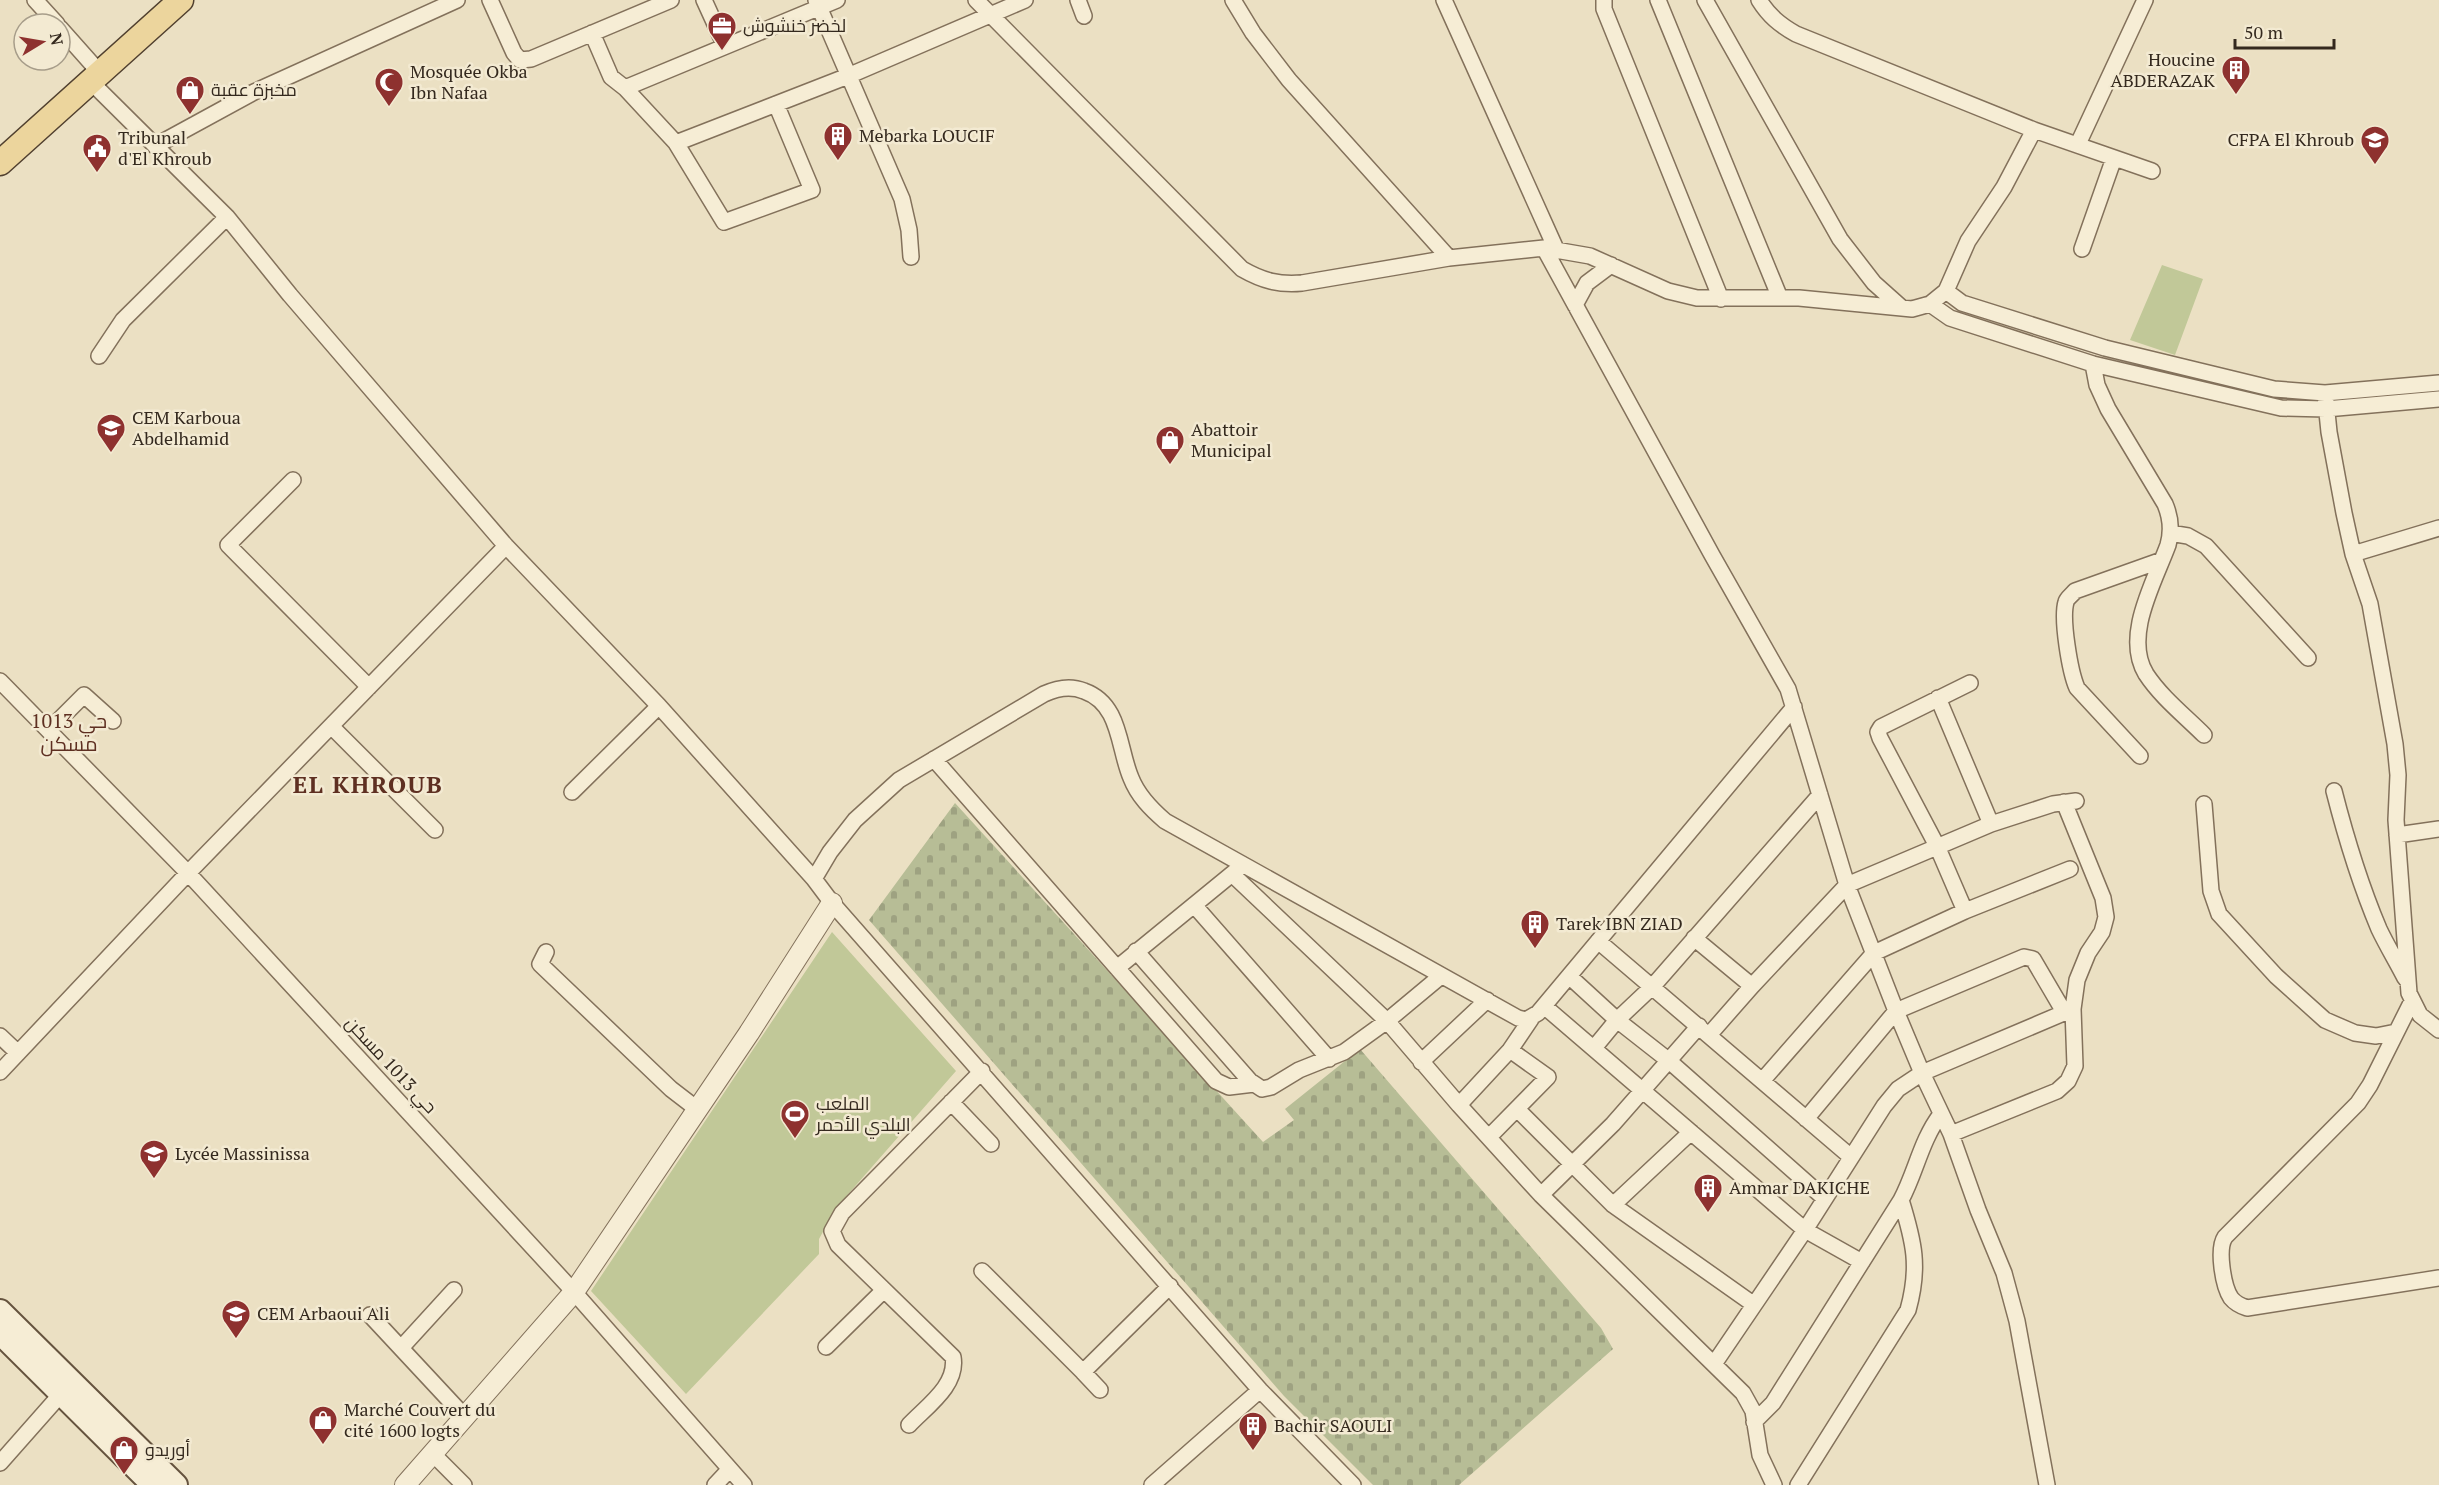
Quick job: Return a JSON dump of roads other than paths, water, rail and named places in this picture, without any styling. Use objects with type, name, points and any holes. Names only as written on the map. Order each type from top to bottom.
[{"type":"main road","points":[[0,163],[181,0]]},
{"type":"main road","points":[[0,1311],[176,1485]]},
{"type":"main road","points":[[0,1333],[153,1485]]},
{"type":"street","points":[[35,0],[46,12]]},
{"type":"street","points":[[155,146],[254,92],[457,0]]},
{"type":"street","points":[[490,0],[514,53],[520,60],[531,59],[671,0]]},
{"type":"street","points":[[704,0],[725,46]]},
{"type":"street","points":[[625,88],[817,4],[837,0]]},
{"type":"street","points":[[976,0],[1242,269],[1260,280],[1281,284],[1302,283],[1449,258],[1550,248],[1579,253],[1668,291],[1697,298],[1780,298],[1911,309],[1930,304],[1946,291],[1968,241],[2004,187],[2034,130]]},
{"type":"street","points":[[676,143],[848,75],[1025,0]]},
{"type":"street","points":[[1078,0],[1084,16]]},
{"type":"street","points":[[1233,0],[1253,33],[1289,80],[1449,258]]},
{"type":"street","points":[[1444,0],[1575,305],[1712,555],[1781,673],[1794,707],[1847,885],[1896,1011],[1951,1134],[1978,1210],[2004,1273],[2014,1311],[2047,1485]]},
{"type":"street","points":[[1604,0],[1604,9],[1721,299]]},
{"type":"street","points":[[1658,0],[1780,298]]},
{"type":"street","points":[[1705,0],[1840,238],[1874,283],[1902,308]]},
{"type":"street","points":[[1759,0],[1769,15],[1796,34],[2034,130],[2152,171]]},
{"type":"street","points":[[2078,144],[2145,0]]},
{"type":"street","points":[[817,4],[902,199],[909,230],[911,257]]},
{"type":"street","points":[[592,33],[611,77],[625,88],[676,143],[724,222],[812,190],[776,104]]},
{"type":"street","points":[[72,44],[96,77],[155,146],[227,217],[290,295],[506,546],[659,706],[814,879],[832,903],[1260,1390],[1353,1485]]},
{"type":"street","points":[[2082,249],[2114,158]]},
{"type":"street","points":[[99,356],[123,320],[227,217]]},
{"type":"street","points":[[1575,305],[1587,283],[1611,265]]},
{"type":"street","points":[[1946,291],[1962,303],[2105,348],[2326,401],[2439,399]]},
{"type":"street","points":[[1930,304],[1950,318],[2093,364],[2266,406],[2297,410],[2326,401],[2439,383]]},
{"type":"street","points":[[2093,364],[2097,385],[2105,403],[2165,504],[2170,519],[2170,533],[2140,622],[2137,639],[2139,656],[2150,680],[2204,735]]},
{"type":"street","points":[[2326,401],[2344,513],[2353,554],[2370,604],[2395,744],[2398,775],[2397,835],[2408,984],[2412,1001],[2420,1015],[2439,1030]]},
{"type":"street","points":[[293,480],[228,545],[369,687]]},
{"type":"street","points":[[2353,554],[2439,528]]},
{"type":"street","points":[[2170,533],[2188,536],[2206,546],[2308,658]]},
{"type":"street","points":[[0,1072],[188,873],[506,546]]},
{"type":"street","points":[[2140,756],[2077,688],[2072,676],[2064,615],[2066,600],[2075,591],[2162,560]]},
{"type":"street","name":"حي 1013 مسكن","points":[[0,681],[188,873],[574,1292],[744,1485]]},
{"type":"street","points":[[1965,911],[1937,846],[1878,732],[1881,727],[1970,683]]},
{"type":"street","points":[[814,879],[836,844],[869,806],[899,780],[1044,694],[1062,688],[1081,689],[1098,698],[1111,713],[1130,777],[1144,801],[1171,825],[1237,869],[1518,1018],[1531,1019]]},
{"type":"street","points":[[49,730],[84,695],[113,721]]},
{"type":"street","points":[[1938,698],[1991,825]]},
{"type":"street","points":[[573,792],[659,706]]},
{"type":"street","points":[[1459,1105],[1510,1050],[1531,1019],[1794,707]]},
{"type":"street","points":[[331,726],[435,830]]},
{"type":"street","points":[[934,759],[1216,1081],[1229,1087],[1254,1084]]},
{"type":"street","points":[[2334,791],[2344,830],[2367,899],[2408,984]]},
{"type":"street","points":[[1594,1048],[1617,1020],[1653,986],[1820,795]]},
{"type":"street","points":[[1541,1195],[1613,1124],[1668,1060],[1752,986],[1847,885],[1991,825],[2070,801],[2105,908],[2102,932],[2088,953],[2068,1011],[2075,1066],[2063,1087],[2057,1091],[1951,1134]]},
{"type":"street","points":[[2204,804],[2211,891],[2219,914],[2276,976],[2325,1020],[2355,1033],[2376,1035],[2396,1032]]},
{"type":"street","points":[[2397,835],[2439,829]]},
{"type":"street","points":[[1117,968],[1237,869]]},
{"type":"street","points":[[1237,869],[1387,1021],[1541,1195],[1714,1364],[1749,1402],[1760,1455],[1774,1485]]},
{"type":"street","points":[[1762,1081],[1874,953],[1965,911],[2070,869]]},
{"type":"street","points":[[405,1485],[574,1292],[592,1277],[697,1109],[832,903]]},
{"type":"street","points":[[1194,905],[1329,1059]]},
{"type":"street","points":[[1694,938],[1752,986]]},
{"type":"street","points":[[1599,941],[1851,1157]]},
{"type":"street","points":[[1136,951],[1254,1084],[1262,1089],[1271,1087],[1299,1070],[1344,1052],[1387,1021],[1441,976]]},
{"type":"street","points":[[546,952],[540,964],[670,1089],[697,1109]]},
{"type":"street","points":[[1806,1119],[1896,1011],[2026,956],[2033,959],[2068,1011]]},
{"type":"street","points":[[1569,976],[1824,1198]]},
{"type":"street","points":[[1421,1062],[1487,1000]]},
{"type":"street","points":[[2412,1001],[2370,1085],[2358,1103],[2226,1237],[2220,1247],[2220,1256],[2229,1294],[2237,1303],[2247,1308],[2439,1278]]},
{"type":"street","points":[[1544,1006],[1805,1230],[1862,1262]]},
{"type":"street","points":[[1714,1364],[1805,1230],[1891,1097],[1907,1082],[1922,1073],[2068,1011]]},
{"type":"street","points":[[0,1036],[18,1053]]},
{"type":"street","points":[[1489,1137],[1548,1077],[1510,1050]]},
{"type":"street","points":[[909,1425],[951,1380],[955,1368],[952,1357],[838,1245],[832,1231],[842,1213],[982,1071]]},
{"type":"street","points":[[951,1102],[991,1144]]},
{"type":"street","points":[[1517,1109],[1613,1205],[1753,1304]]},
{"type":"street","points":[[1754,1422],[1773,1403],[1901,1200],[1927,1135],[1941,1113]]},
{"type":"street","points":[[1613,1205],[1691,1132]]},
{"type":"street","points":[[1798,1485],[1908,1310],[1916,1271],[1910,1233],[1901,1200]]},
{"type":"street","points":[[982,1271],[1100,1390]]},
{"type":"street","points":[[1083,1372],[1170,1286]]},
{"type":"street","points":[[401,1348],[454,1290]]},
{"type":"street","points":[[826,1347],[884,1290]]},
{"type":"street","points":[[370,1315],[465,1417]]},
{"type":"street","points":[[1152,1485],[1260,1390]]},
{"type":"street","points":[[0,1463],[61,1394]]},
{"type":"street","points":[[433,1454],[464,1485]]},
{"type":"street","points":[[715,1485],[730,1469]]},
{"type":"place","name":"لخضر خنشوش","points":[[722,52]]},
{"type":"place","name":"Houcine ABDERAZAK","points":[[2236,96]]},
{"type":"place","name":"Mosquée Okba Ibn Nafaa","points":[[389,108]]},
{"type":"place","name":"مخبزة عقبة","points":[[190,116]]},
{"type":"place","name":"Mebarka LOUCIF","points":[[838,162]]},
{"type":"place","name":"CFPA El Khroub","points":[[2375,166]]},
{"type":"place","name":"Tribunal d'El Khroub","points":[[97,174]]},
{"type":"place","name":"CEM Karboua Abdelhamid","points":[[111,454]]},
{"type":"place","name":"Abattoir Municipal","points":[[1170,466]]},
{"type":"place","name":"Tarek IBN ZIAD","points":[[1535,950]]},
{"type":"place","name":"الملعب البلدي الأحمر","points":[[795,1140]]},
{"type":"place","name":"Lycée Massinissa","points":[[154,1180]]},
{"type":"place","name":"Ammar DAKICHE","points":[[1708,1214]]},
{"type":"place","name":"CEM Arbaoui Ali","points":[[236,1340]]},
{"type":"place","name":"Marché Couvert du cité 1600 logts","points":[[323,1446]]},
{"type":"place","name":"Bachir SAOULI","points":[[1253,1452]]},
{"type":"place","name":"أوريدو","points":[[124,1476]]},
{"type":"district","name":"حي 1013 مسكن","points":[[69,732]]},
{"type":"district","name":"EL KHROUB","points":[[368,785]]}]
